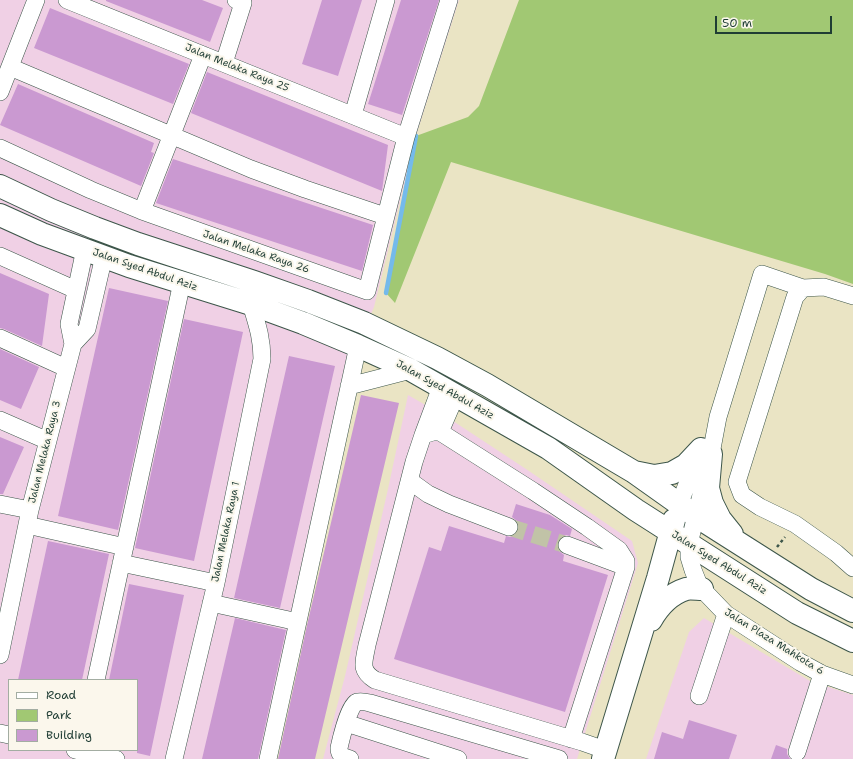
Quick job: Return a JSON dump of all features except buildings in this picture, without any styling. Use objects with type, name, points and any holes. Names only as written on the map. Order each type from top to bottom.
[{"type":"main road","points":[[0,186],[51,210],[138,244],[288,293],[364,323],[437,358],[500,393],[634,472],[687,511],[811,589],[853,611]]},
{"type":"main road","name":"Jalan Syed Abdul Aziz","points":[[0,215],[42,234],[129,266],[251,304],[303,323],[411,370],[548,448],[670,533],[797,613],[853,641]]},
{"type":"main road","points":[[634,472],[654,476],[672,473],[706,451]]},
{"type":"main road","points":[[706,451],[708,488],[712,503],[720,520],[743,546]]},
{"type":"main road","points":[[636,510],[654,539],[658,558],[658,578]]},
{"type":"main road","points":[[604,754],[658,578],[670,533],[687,511]]},
{"type":"main road","points":[[638,644],[656,612],[667,598],[686,589],[702,589]]},
{"type":"street","points":[[0,92],[36,0]]},
{"type":"street","name":"Jalan Melaka Raya 25","points":[[67,0],[406,137]]},
{"type":"street","points":[[224,64],[243,3],[236,0]]},
{"type":"street","points":[[353,115],[386,0]]},
{"type":"street","name":"Jalan Melaka Raya 26","points":[[0,148],[91,190],[142,211],[367,291],[406,137],[449,0]]},
{"type":"street","points":[[142,211],[202,55]]},
{"type":"street","points":[[10,67],[251,169],[386,216]]},
{"type":"street","points":[[73,344],[87,329],[94,253]]},
{"type":"street","name":"Jalan Melaka Raya 3","points":[[0,655],[5,604],[29,518],[73,344],[69,324],[76,290],[94,253]]},
{"type":"street","points":[[0,256],[76,290]]},
{"type":"street","points":[[689,544],[687,511],[762,274],[803,288],[824,287],[853,296]]},
{"type":"street","points":[[96,679],[182,282]]},
{"type":"street","points":[[803,288],[795,297],[737,482],[742,495],[760,507],[795,524],[836,553],[853,568]]},
{"type":"street","name":"Jalan Melaka Raya 1","points":[[174,759],[216,583],[262,359],[262,344],[251,304]]},
{"type":"street","points":[[0,338],[66,368]]},
{"type":"street","points":[[268,759],[358,346]]},
{"type":"street","points":[[349,386],[411,370]]},
{"type":"street","points":[[440,432],[449,391]]},
{"type":"street","points":[[449,391],[423,435],[419,445],[367,646],[364,659],[365,673],[375,680],[571,739],[604,754]]},
{"type":"street","points":[[0,420],[48,441]]},
{"type":"street","points":[[423,435],[433,432],[440,432],[586,526],[619,550],[626,561],[626,567],[571,739]]},
{"type":"street","points":[[410,481],[428,494],[449,504],[509,526]]},
{"type":"street","points":[[0,504],[29,518],[123,555],[216,583]]},
{"type":"street","name":"Jalan Plaza Mahkota 6","points":[[689,544],[689,557],[702,589],[726,614],[800,662],[822,674],[853,685]]},
{"type":"street","points":[[567,545],[626,567]]},
{"type":"street","points":[[211,603],[298,622]]},
{"type":"street","points":[[699,696],[726,614]]},
{"type":"street","points":[[797,752],[822,674]]},
{"type":"street","points":[[350,759],[340,755],[339,748],[353,704],[358,701],[370,703],[559,759]]},
{"type":"street","points":[[346,723],[458,759]]},
{"type":"street","points":[[78,753],[116,759]]},
{"type":"path","points":[[766,560],[795,524]]},
{"type":"shaded area","points":[[0,0],[459,0],[416,136],[374,307],[353,355],[265,759],[0,759]]},
{"type":"shaded area","points":[[408,395],[450,419],[632,541],[638,563],[577,759],[323,759],[345,676]]},
{"type":"shaded area","points":[[704,618],[810,681],[853,695],[853,759],[646,759],[689,632]]},
{"type":"green space","points":[[519,0],[853,0],[853,284],[825,274],[451,162],[395,303],[386,293],[416,136],[468,117],[479,106]]},
{"type":"waterway","points":[[386,293],[416,136]]},
{"type":"tunnel","points":[[509,527],[567,545]]}]
